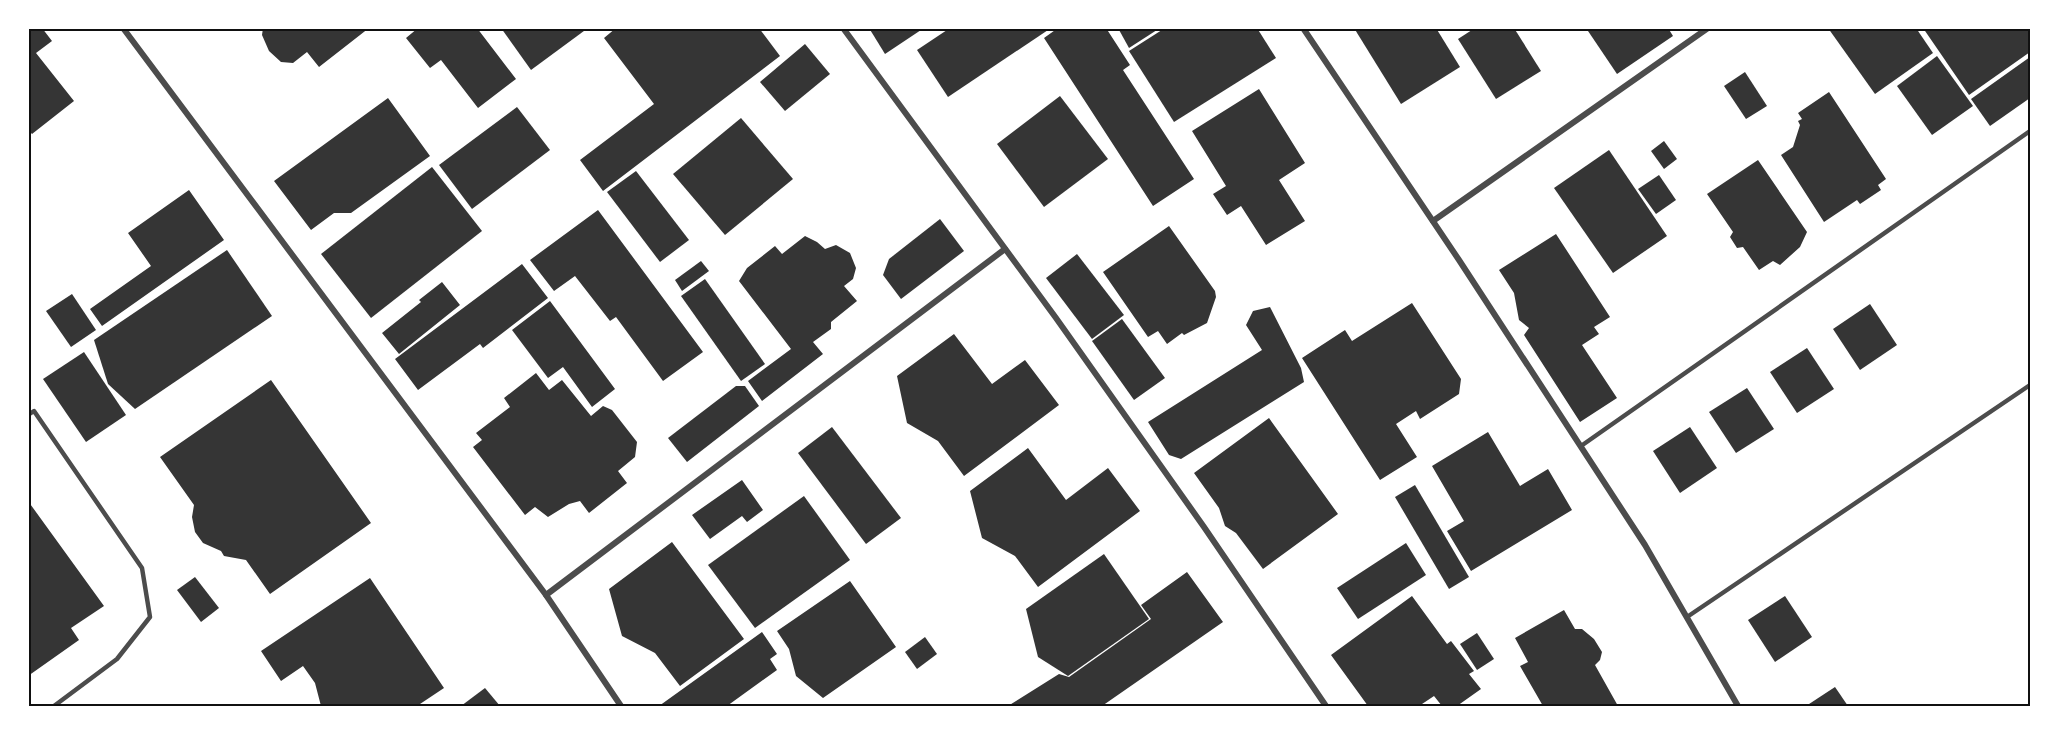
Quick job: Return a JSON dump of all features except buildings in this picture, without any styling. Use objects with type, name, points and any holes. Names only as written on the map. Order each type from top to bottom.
[{"type":"street","points":[[123,28],[546,595],[621,706]]},
{"type":"street","points":[[843,28],[1204,527],[1326,706]]},
{"type":"street","points":[[1303,28],[1433,220],[1645,545],[1738,706]]},
{"type":"street","points":[[1433,220],[1708,28]]},
{"type":"street","points":[[546,595],[1005,249]]},
{"type":"lane","points":[[1581,446],[2031,131]]},
{"type":"lane","points":[[1687,618],[2031,385]]},
{"type":"lane","points":[[28,415],[34,411],[141,568],[150,617],[117,659],[54,706]]}]
